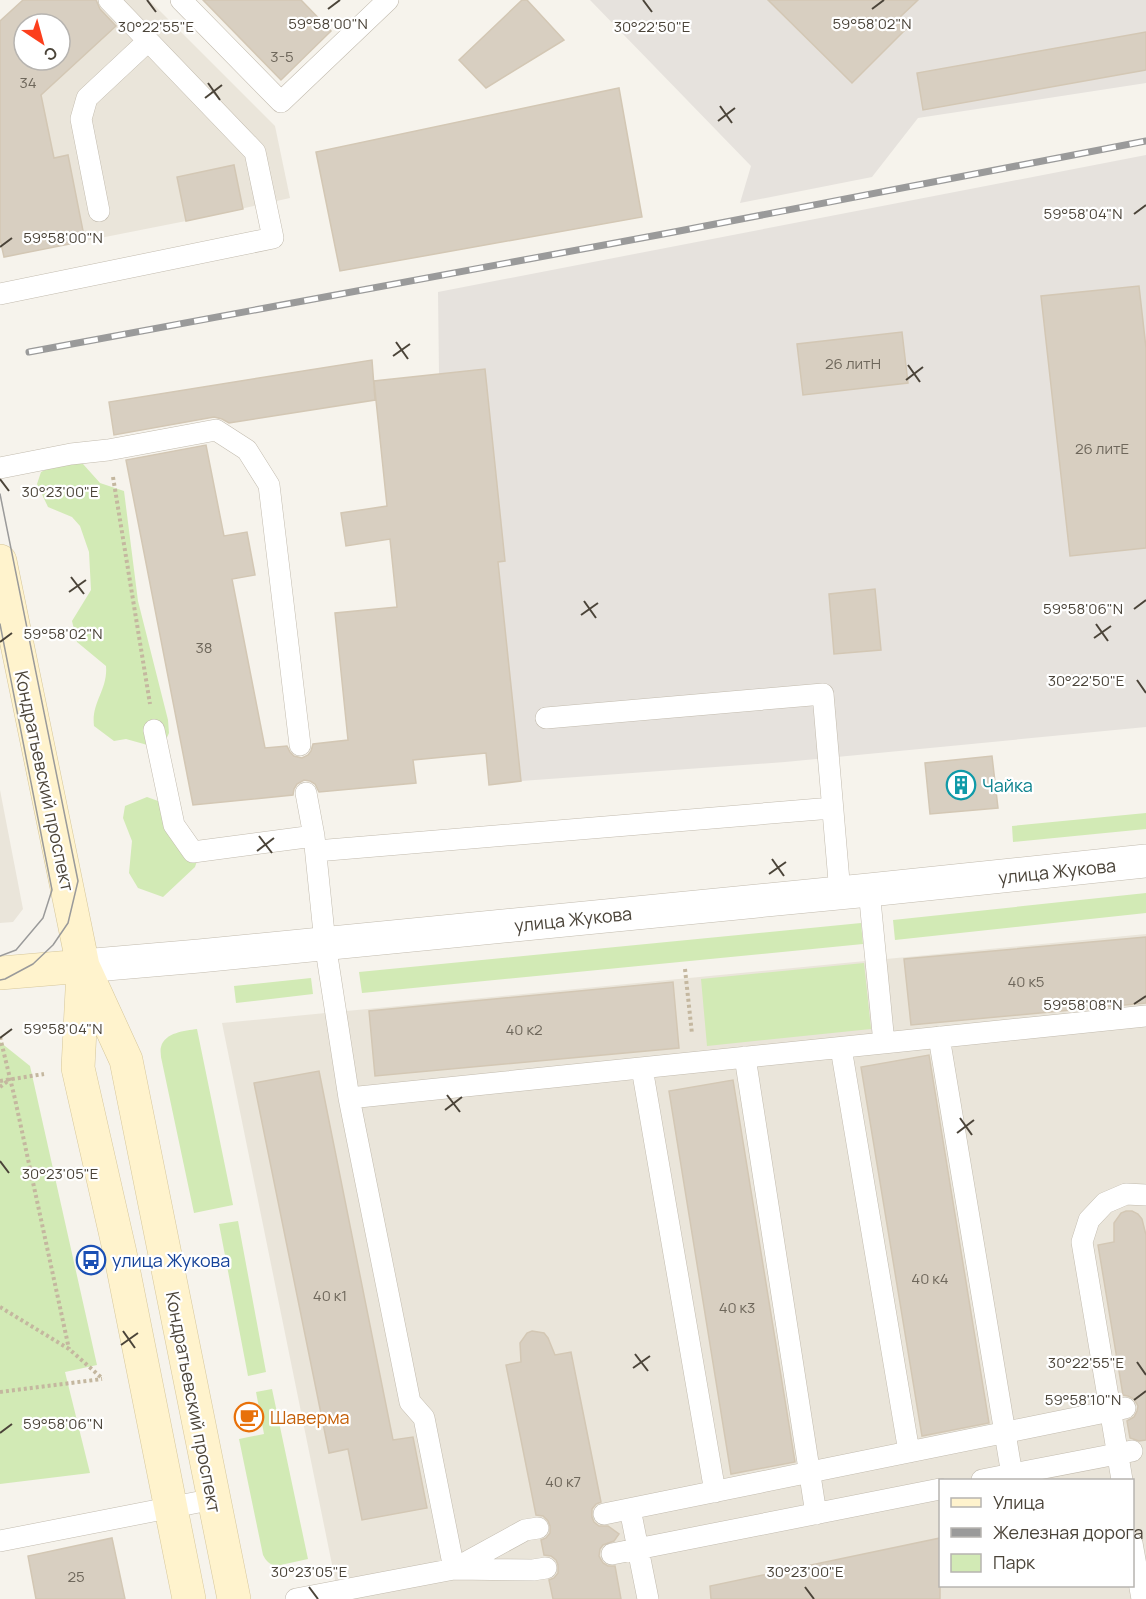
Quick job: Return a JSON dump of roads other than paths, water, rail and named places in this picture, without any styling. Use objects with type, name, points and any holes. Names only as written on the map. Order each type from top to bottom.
[{"type":"main road","name":"Кондратьевский проспект","points":[[0,561],[6,623],[83,966],[126,1060],[234,1599]]},
{"type":"main road","name":"Кондратьевский проспект","points":[[83,966],[78,1068],[120,1253],[189,1599]]},
{"type":"main road","name":"улица Жукова","points":[[0,973],[83,966]]},
{"type":"street","name":"улица Жукова","points":[[83,966],[854,892],[1146,861]]},
{"type":"lane","points":[[0,294],[273,238],[255,152],[109,0]]},
{"type":"lane","points":[[181,0],[281,102],[388,0]]},
{"type":"lane","points":[[99,211],[81,118],[87,98],[148,40]]},
{"type":"lane","points":[[0,468],[216,430],[247,450],[269,485],[300,745]]},
{"type":"lane","points":[[546,718],[823,694],[832,808],[854,892],[884,1043]]},
{"type":"lane","points":[[154,730],[174,825],[193,852],[832,808]]},
{"type":"lane","points":[[306,794],[315,844],[325,943],[349,1098],[411,1402],[424,1418],[454,1569]]},
{"type":"lane","points":[[349,1098],[1146,1016]]},
{"type":"lane","points":[[939,1037],[1012,1475]]},
{"type":"lane","points":[[841,1048],[909,1452]]},
{"type":"lane","points":[[745,1057],[816,1514]]},
{"type":"lane","points":[[642,1068],[715,1492]]},
{"type":"lane","points":[[1122,1479],[1125,1452],[1118,1410],[1082,1242],[1089,1220],[1105,1203],[1126,1194],[1146,1195]]},
{"type":"lane","points":[[604,1514],[1118,1410]]},
{"type":"lane","points":[[988,1479],[1125,1452]]},
{"type":"lane","points":[[612,1554],[939,1489]]},
{"type":"lane","points":[[0,1541],[214,1499]]},
{"type":"lane","points":[[630,1509],[648,1599]]},
{"type":"lane","points":[[454,1569],[525,1530],[538,1528]]},
{"type":"lane","points":[[1134,1554],[1142,1599]]},
{"type":"lane","points":[[296,1599],[454,1569],[533,1570],[546,1568]]},
{"type":"tram line","points":[[0,494],[78,881],[68,923],[53,945],[33,964],[0,980]]},
{"type":"tram line","points":[[0,624],[52,890],[43,918],[16,950],[0,956]]},
{"type":"railway","points":[[29,352],[674,232],[1146,141]]},
{"type":"place","name":"Чайка","points":[[961,785]]},
{"type":"place","name":"улица Жукова","points":[[91,1260]]},
{"type":"place","name":"Шаверма","points":[[249,1417]]}]
